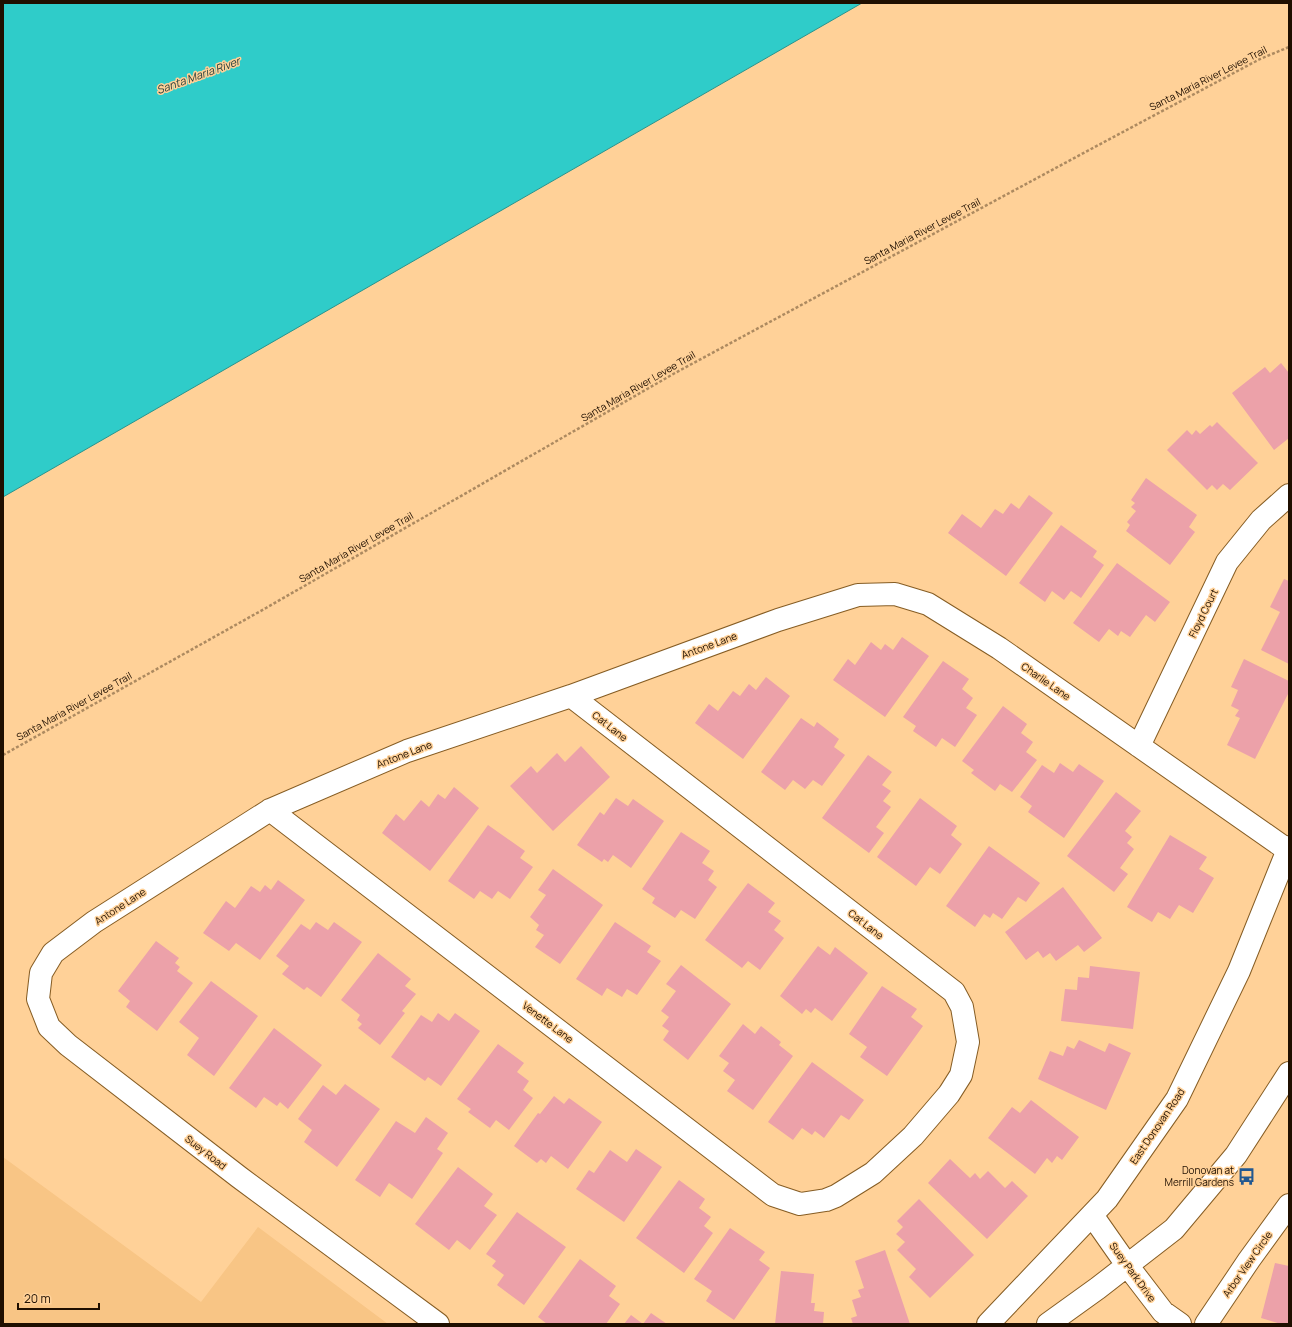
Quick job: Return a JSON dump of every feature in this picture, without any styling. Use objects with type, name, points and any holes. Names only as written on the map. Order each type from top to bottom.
[{"type":"street","name":"Floyd Court","points":[[1139,746],[1227,562],[1261,520],[1289,495]]},
{"type":"street","name":"Charlie Lane","points":[[778,620],[858,595],[895,594],[928,604],[999,648],[1289,849]]},
{"type":"street","name":"Antone Lane","points":[[60,948],[94,922],[270,810],[406,751],[571,696],[778,620]]},
{"type":"street","name":"Cat Lane","points":[[571,696],[954,992],[962,1008],[968,1042],[960,1074],[950,1094],[913,1136],[873,1173],[836,1196]]},
{"type":"street","name":"Venette Lane","points":[[270,810],[773,1195],[800,1204],[826,1200],[836,1196]]},
{"type":"street","name":"East Donovan Road","points":[[988,1324],[1107,1199],[1177,1099],[1239,971],[1289,849]]},
{"type":"street","name":"Suey Road","points":[[60,948],[53,953],[41,973],[38,999],[49,1027],[68,1045],[233,1172],[438,1324]]},
{"type":"street","points":[[1048,1324],[1174,1228],[1236,1155],[1289,1073]]},
{"type":"street","name":"Arbor View Circle","points":[[1206,1324],[1249,1260],[1289,1205]]},
{"type":"street","name":"Suey Park Drive","points":[[1092,1215],[1127,1265],[1163,1312],[1180,1324]]},
{"type":"path","name":"Santa Maria River Levee Trail","points":[[3,755],[273,605],[675,373],[1260,59],[1289,47]]},
{"type":"shaded area","points":[[3,1157],[201,1302],[258,1227],[388,1324],[3,1324]]},
{"type":"water","name":"Santa Maria River","points":[[3,3],[862,3],[3,497]]},
{"type":"building","points":[[1281,363],[1289,373],[1289,438],[1274,450],[1232,393],[1265,367],[1270,373]]},
{"type":"building","points":[[1217,422],[1258,463],[1230,490],[1223,484],[1217,490],[1212,485],[1207,490],[1167,450],[1187,430],[1192,435],[1196,430],[1200,434],[1210,425],[1212,427]]},
{"type":"building","points":[[1146,478],[1197,515],[1189,527],[1195,532],[1170,565],[1126,531],[1130,525],[1127,522],[1136,511],[1131,507],[1135,503],[1131,500]]},
{"type":"building","points":[[1029,495],[1053,513],[1006,576],[948,533],[962,514],[981,528],[995,509],[1003,514],[1011,503],[1019,509]]},
{"type":"building","points":[[1061,525],[1097,551],[1093,557],[1104,565],[1081,598],[1071,591],[1064,600],[1052,591],[1045,602],[1019,583]]},
{"type":"building","points":[[1117,563],[1170,602],[1155,622],[1146,615],[1130,637],[1121,631],[1118,636],[1109,629],[1099,642],[1073,623]]},
{"type":"building","points":[[1284,579],[1289,581],[1289,664],[1261,650],[1280,612],[1270,607]]},
{"type":"building","points":[[902,637],[929,656],[885,717],[833,680],[848,659],[855,665],[871,642],[881,650],[885,644],[893,650]]},
{"type":"building","points":[[1244,659],[1289,681],[1289,692],[1255,759],[1227,745],[1240,718],[1235,716],[1239,710],[1231,706],[1238,690],[1231,687]]},
{"type":"building","points":[[943,661],[969,679],[962,689],[973,698],[966,708],[977,715],[955,747],[942,738],[936,747],[913,731],[916,726],[903,717]]},
{"type":"building","points":[[766,677],[790,696],[743,759],[695,723],[709,704],[718,711],[733,691],[740,696],[749,684],[756,690]]},
{"type":"building","points":[[1003,706],[1027,724],[1021,733],[1033,742],[1026,752],[1037,760],[1012,792],[1000,784],[995,791],[971,773],[974,770],[962,761]]},
{"type":"building","points":[[801,718],[814,727],[817,722],[839,739],[834,747],[845,755],[822,786],[813,780],[805,789],[793,780],[785,790],[761,772]]},
{"type":"building","points":[[581,746],[610,777],[553,831],[510,786],[531,766],[537,773],[557,753],[565,762]]},
{"type":"building","points":[[868,755],[892,772],[882,785],[891,791],[883,801],[891,807],[876,827],[884,833],[869,853],[822,818]]},
{"type":"building","points":[[1060,763],[1073,772],[1079,764],[1104,781],[1064,838],[1028,812],[1032,806],[1020,797],[1042,765],[1054,773]]},
{"type":"building","points":[[454,787],[479,808],[430,871],[382,833],[396,814],[404,821],[421,800],[429,807],[438,794],[445,799]]},
{"type":"building","points":[[1116,792],[1141,811],[1125,831],[1132,837],[1127,843],[1134,849],[1120,868],[1128,874],[1114,892],[1067,856]]},
{"type":"building","points":[[616,798],[628,806],[633,799],[664,821],[631,868],[613,855],[608,862],[604,859],[602,862],[577,845],[600,812],[604,815]]},
{"type":"building","points":[[920,798],[957,826],[951,835],[962,844],[940,874],[930,867],[916,886],[877,857]]},
{"type":"building","points":[[488,825],[525,851],[520,858],[533,867],[510,899],[498,891],[492,899],[480,891],[474,899],[448,881]]},
{"type":"building","points":[[681,832],[710,851],[702,863],[714,871],[708,880],[717,887],[695,919],[681,910],[675,918],[652,903],[655,898],[642,889]]},
{"type":"building","points":[[1170,835],[1207,857],[1199,869],[1214,878],[1193,913],[1179,905],[1170,919],[1158,912],[1152,922],[1127,907]]},
{"type":"building","points":[[989,846],[1040,883],[1026,902],[1018,897],[1002,919],[993,913],[990,918],[984,914],[975,927],[946,906]]},
{"type":"building","points":[[553,869],[603,905],[560,964],[535,947],[544,935],[536,930],[539,925],[530,917],[546,895],[538,890]]},
{"type":"building","points":[[278,880],[305,900],[260,960],[236,943],[229,951],[203,933],[226,901],[235,908],[251,886],[260,892],[265,885],[271,890]]},
{"type":"building","points":[[748,883],[775,903],[768,912],[781,921],[774,930],[784,938],[760,970],[748,961],[742,968],[705,940]]},
{"type":"building","points":[[1063,887],[1102,938],[1084,952],[1078,945],[1056,961],[1050,953],[1043,958],[1038,951],[1026,960],[1005,932]]},
{"type":"building","points":[[316,922],[328,930],[334,922],[362,942],[321,997],[307,987],[304,990],[282,974],[289,966],[276,956],[301,924],[310,930]]},
{"type":"building","points":[[615,922],[651,946],[647,952],[661,961],[637,995],[627,989],[622,997],[607,988],[602,996],[576,979]]},
{"type":"building","points":[[156,941],[179,958],[175,963],[180,967],[177,971],[193,983],[157,1031],[126,1007],[130,1001],[118,991]]},
{"type":"building","points":[[818,946],[830,955],[835,947],[868,973],[832,1021],[815,1008],[811,1013],[806,1009],[802,1014],[780,996]]},
{"type":"building","points":[[378,953],[411,979],[405,986],[416,994],[402,1011],[405,1013],[380,1045],[358,1028],[362,1024],[357,1020],[360,1015],[341,1000]]},
{"type":"building","points":[[681,965],[731,1004],[688,1060],[663,1040],[669,1031],[662,1026],[669,1017],[661,1011],[676,991],[666,984]]},
{"type":"building","points":[[1090,966],[1140,972],[1133,1029],[1061,1021],[1065,989],[1077,990],[1078,977],[1089,978]]},
{"type":"building","points":[[211,981],[258,1016],[214,1076],[187,1055],[199,1038],[179,1022]]},
{"type":"building","points":[[882,986],[917,1009],[911,1017],[923,1026],[887,1076],[860,1057],[867,1047],[849,1034]]},
{"type":"building","points":[[438,1013],[449,1021],[455,1013],[480,1031],[441,1086],[428,1077],[425,1081],[391,1057],[421,1015],[432,1022]]},
{"type":"building","points":[[743,1024],[755,1034],[761,1026],[781,1042],[779,1045],[793,1056],[753,1110],[727,1091],[735,1080],[723,1071],[729,1063],[719,1056]]},
{"type":"building","points":[[274,1028],[322,1065],[288,1109],[280,1102],[277,1106],[264,1097],[256,1108],[229,1088]]},
{"type":"building","points":[[1079,1040],[1105,1052],[1109,1043],[1131,1053],[1106,1110],[1038,1079],[1050,1051],[1063,1056],[1067,1046],[1074,1049]]},
{"type":"building","points":[[498,1044],[524,1063],[517,1072],[529,1081],[523,1090],[533,1098],[509,1130],[496,1120],[490,1128],[468,1112],[471,1109],[457,1099]]},
{"type":"building","points":[[812,1062],[864,1100],[849,1120],[841,1115],[824,1138],[815,1131],[812,1135],[802,1128],[793,1140],[768,1122]]},
{"type":"building","points":[[345,1084],[380,1109],[337,1167],[304,1142],[312,1130],[298,1119],[323,1085],[336,1095]]},
{"type":"building","points":[[554,1096],[564,1104],[569,1098],[602,1122],[568,1169],[551,1156],[546,1163],[541,1159],[537,1163],[514,1146],[538,1113],[540,1114]]},
{"type":"building","points":[[1031,1100],[1079,1137],[1062,1160],[1057,1156],[1052,1163],[1047,1158],[1035,1174],[988,1138],[1012,1107],[1020,1113]]},
{"type":"building","points":[[426,1117],[448,1133],[437,1149],[443,1153],[412,1199],[389,1183],[380,1197],[355,1180],[396,1121],[415,1133]]},
{"type":"building","points":[[636,1149],[662,1167],[624,1222],[576,1189],[589,1170],[594,1173],[610,1150],[627,1162]]},
{"type":"building","points":[[950,1159],[970,1178],[975,1173],[980,1179],[988,1171],[1005,1188],[1012,1181],[1028,1196],[987,1239],[928,1183]]},
{"type":"building","points":[[458,1167],[493,1194],[484,1206],[497,1215],[470,1250],[457,1240],[449,1250],[415,1224]]},
{"type":"building","points":[[679,1180],[705,1199],[699,1208],[711,1217],[704,1226],[713,1233],[684,1273],[636,1238]]},
{"type":"building","points":[[919,1199],[974,1255],[930,1298],[909,1277],[916,1269],[897,1250],[905,1242],[896,1234],[903,1227],[897,1221]]},
{"type":"building","points":[[517,1212],[566,1247],[524,1305],[497,1285],[504,1275],[492,1266],[496,1261],[486,1254]]},
{"type":"building","points":[[730,1228],[765,1252],[759,1260],[770,1268],[734,1320],[706,1301],[712,1291],[694,1279]]},
{"type":"building","points":[[885,1250],[910,1324],[853,1324],[851,1318],[857,1316],[852,1300],[861,1297],[858,1290],[864,1288],[855,1261]]},
{"type":"building","points":[[580,1259],[616,1286],[609,1296],[620,1304],[606,1324],[547,1324],[538,1317]]},
{"type":"building","points":[[1275,1263],[1289,1266],[1289,1324],[1281,1324],[1261,1318]]},
{"type":"building","points":[[781,1271],[814,1274],[811,1303],[815,1303],[814,1311],[824,1312],[823,1324],[775,1324]]},
{"type":"building","points":[[651,1313],[667,1324],[643,1324]]},
{"type":"building","points":[[631,1315],[643,1324],[624,1324]]},
{"type":"place","name":"Donovan at Merrill Gardens","points":[[1247,1176]]}]
